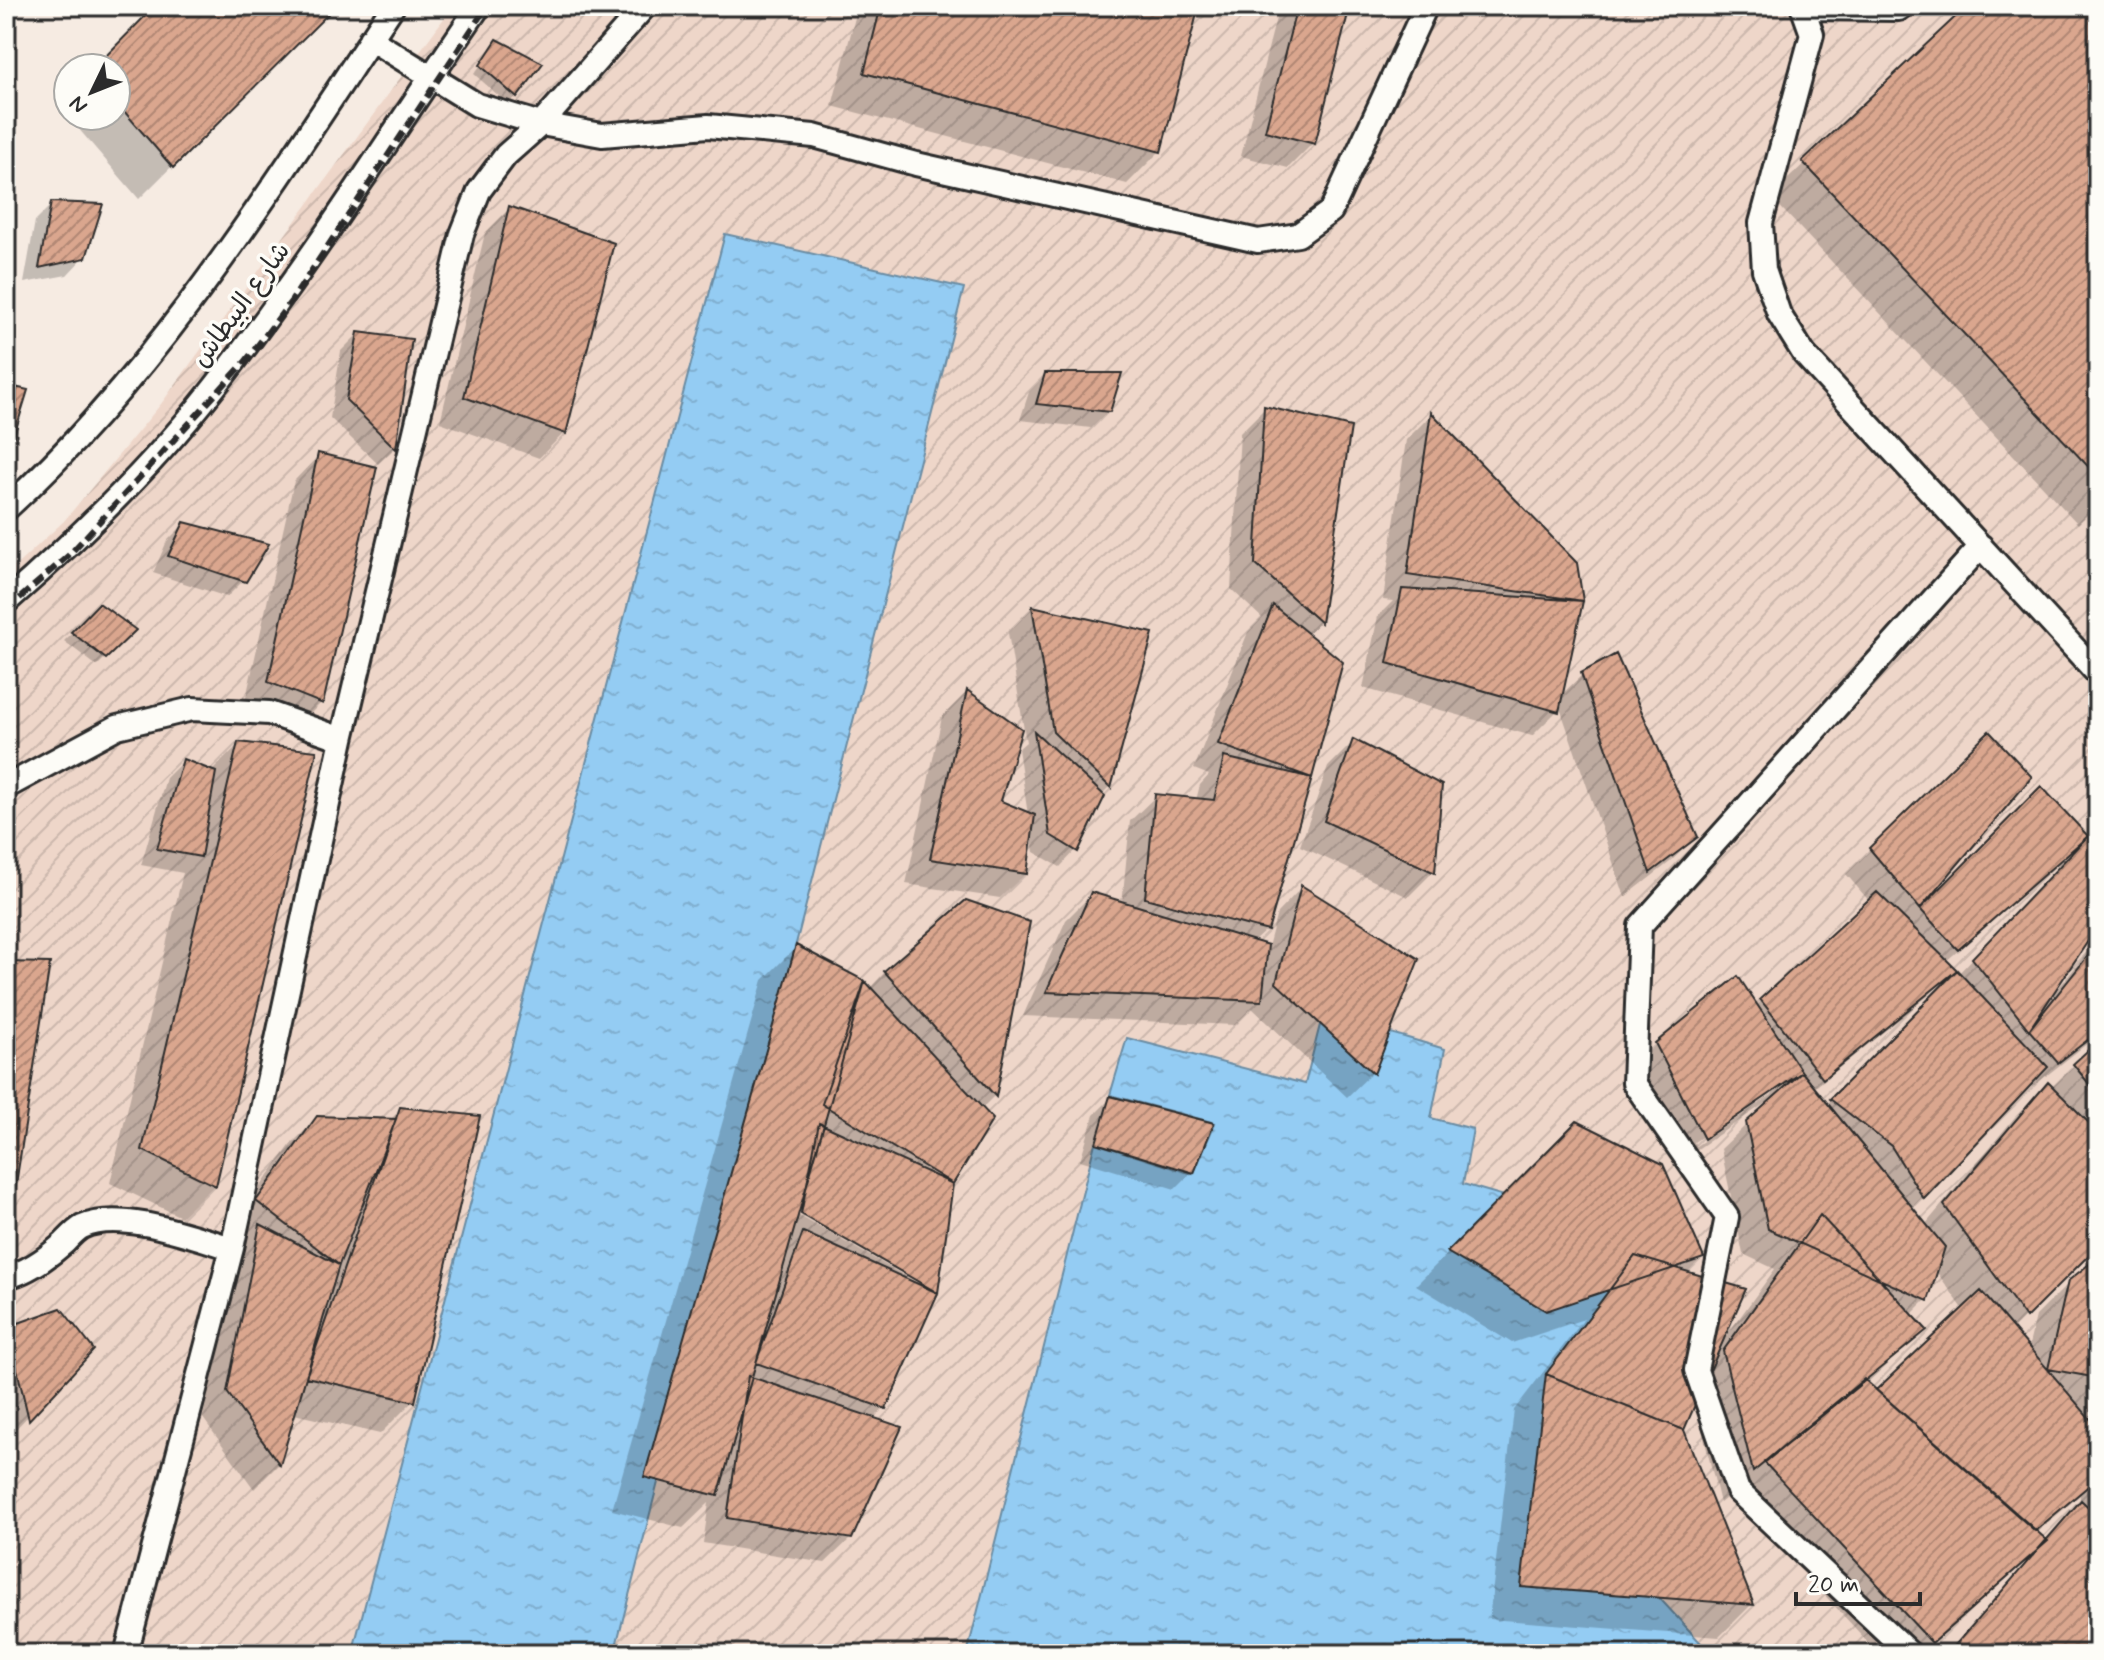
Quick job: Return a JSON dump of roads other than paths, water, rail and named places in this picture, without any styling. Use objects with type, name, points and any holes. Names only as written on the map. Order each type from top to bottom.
[{"type":"lane","name":"شارع البيطاش","points":[[6,509],[93,421],[161,339],[225,255],[393,6]]},
{"type":"lane","name":"شارع البيطاش","points":[[6,602],[55,559],[136,478],[212,391],[280,300],[479,6]]},
{"type":"lane","points":[[126,1654],[232,1248],[342,739],[462,234],[479,191],[506,155],[541,124],[645,6]]},
{"type":"lane","points":[[370,39],[477,105],[541,124],[602,135],[708,126],[814,136],[916,164],[1258,241],[1298,235],[1331,211],[1426,6]]},
{"type":"lane","points":[[1903,6],[1899,9],[1803,7],[1812,34],[1761,223],[1764,270],[1779,314],[1804,354],[2098,674]]},
{"type":"lane","points":[[1910,1654],[1738,1491],[1696,1370],[1727,1217],[1634,1083],[1640,926],[1981,546]]},
{"type":"lane","points":[[6,787],[117,727],[192,709],[269,713],[342,739]]},
{"type":"lane","points":[[6,1277],[17,1275],[54,1251],[82,1227],[104,1223],[136,1222],[232,1248]]},
{"type":"water","points":[[725,234],[964,288],[614,1654],[352,1654]]},
{"type":"water","points":[[1323,1013],[1445,1049],[1431,1118],[1473,1129],[1463,1184],[1665,1243],[1592,1525],[1711,1654],[967,1654],[1095,1143],[1193,1174],[1215,1123],[1110,1095],[1127,1038],[1305,1084]]},
{"type":"railway","points":[[6,610],[69,555],[245,362],[292,300],[487,6]]}]
